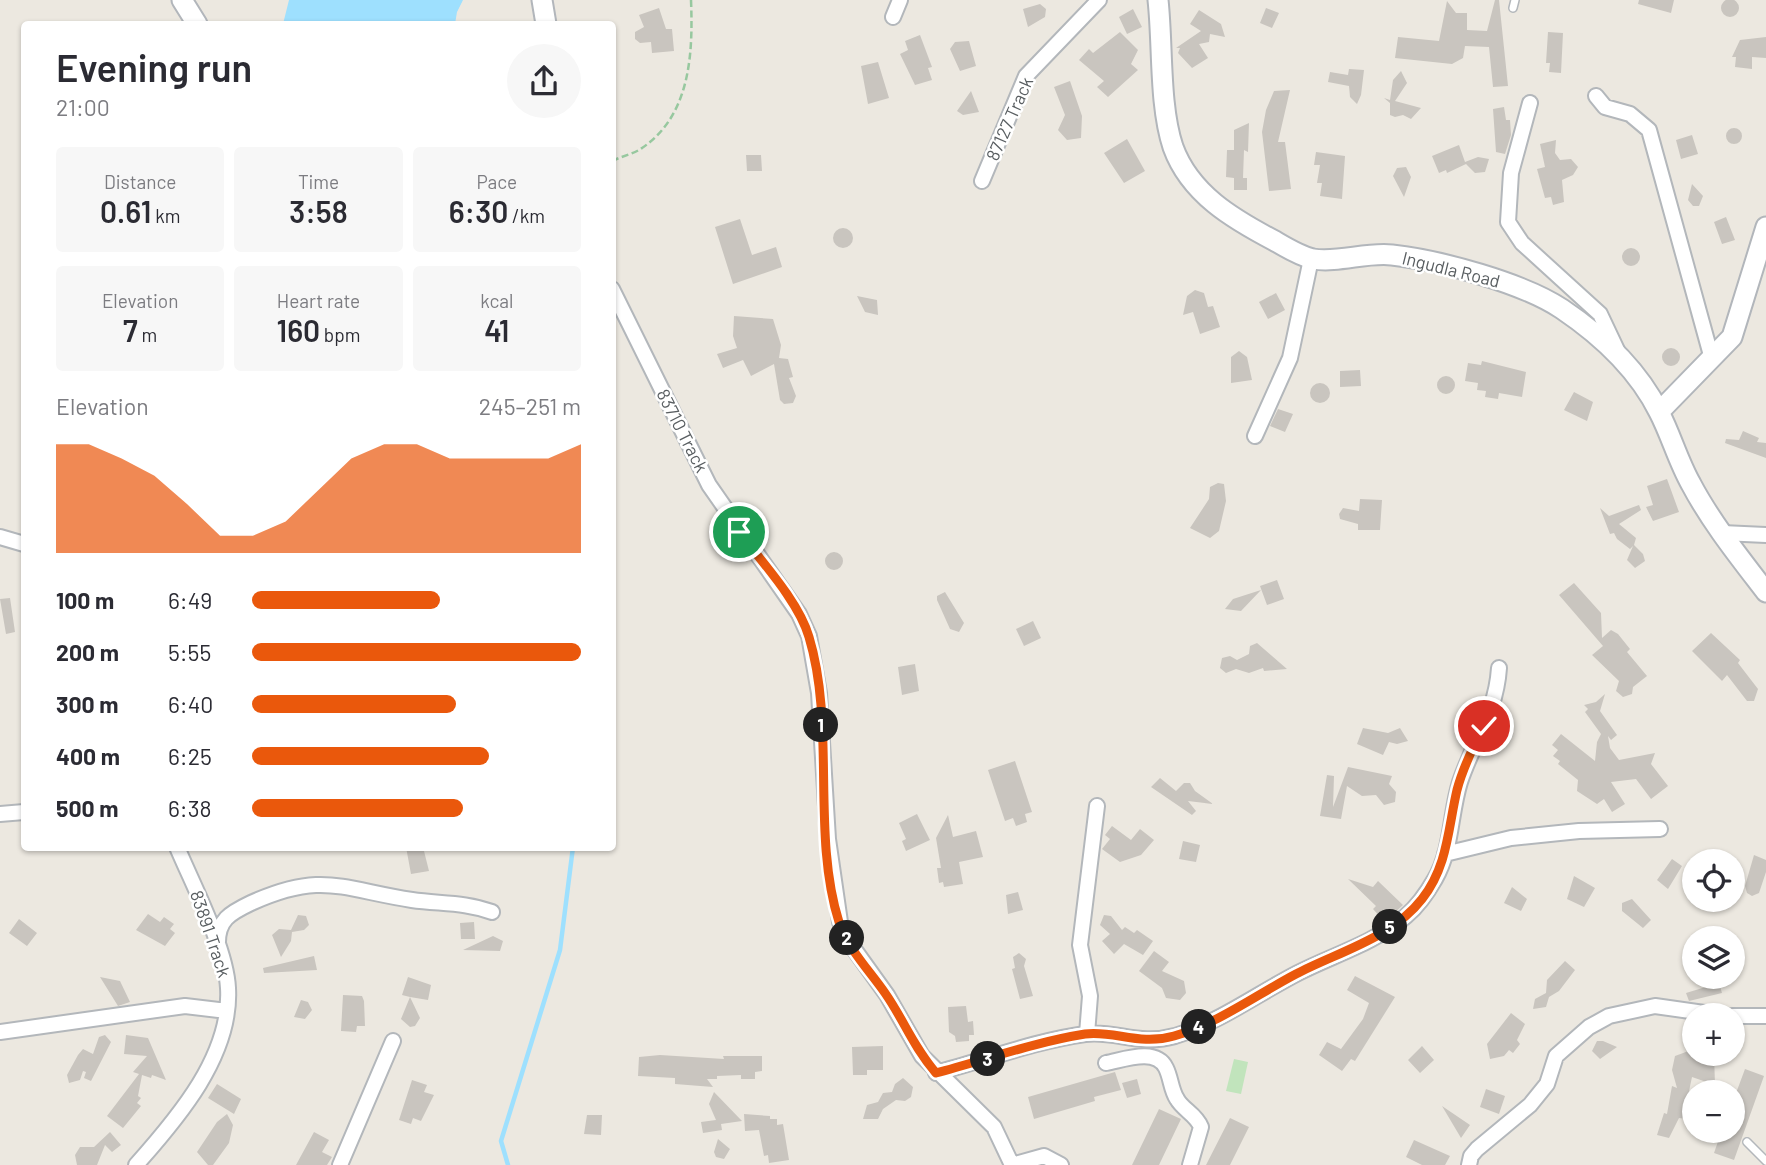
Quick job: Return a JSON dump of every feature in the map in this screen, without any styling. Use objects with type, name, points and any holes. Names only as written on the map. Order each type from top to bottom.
[{"type":"street","points":[[183,0],[195,21]]},
{"type":"street","points":[[542,0],[546,21]]},
{"type":"street","points":[[893,17],[900,0]]},
{"type":"street","name":"87127 Track","points":[[982,181],[1026,76],[1099,0]]},
{"type":"street","points":[[1158,0],[1172,144],[1186,175],[1221,210],[1311,259],[1290,358],[1255,436]]},
{"type":"street","points":[[1596,96],[1605,107],[1630,114],[1649,130],[1712,359]]},
{"type":"street","points":[[1530,103],[1511,173],[1508,222],[1522,243],[1600,314],[1619,354]]},
{"type":"street","points":[[1659,412],[1732,337],[1765,237]]},
{"type":"street","name":"Ingudla Road","points":[[1311,259],[1393,255],[1486,278],[1549,301],[1619,354],[1659,412],[1691,484],[1722,533],[1766,592]]},
{"type":"street","name":"83710 Track","points":[[616,297],[709,485],[799,614],[809,636],[819,693],[828,839],[840,922],[849,942],[887,995],[908,1037],[936,1073],[994,1127],[1012,1165]]},
{"type":"street","points":[[1722,533],[1766,535]]},
{"type":"street","points":[[0,537],[21,543]]},
{"type":"street","points":[[936,1073],[1087,1034],[1139,1041],[1173,1036],[1200,1027],[1298,973],[1376,936],[1404,918],[1422,900],[1436,878],[1445,855],[1457,790],[1469,754],[1493,708],[1499,668]]},
{"type":"street","points":[[1087,1034],[1090,996],[1080,945],[1097,806]]},
{"type":"street","points":[[0,814],[21,812]]},
{"type":"street","points":[[1445,855],[1511,838],[1579,831],[1660,829]]},
{"type":"street","name":"83891 Track","points":[[136,1165],[195,1088],[217,1048],[227,1011],[228,988],[219,954],[179,851]]},
{"type":"street","points":[[219,954],[219,928],[225,917],[297,885],[336,885],[414,900],[471,904],[492,912]]},
{"type":"street","points":[[0,1032],[185,1006],[227,1011]]},
{"type":"street","points":[[1469,1165],[1471,1156],[1477,1149],[1540,1094],[1556,1056],[1589,1027],[1609,1016],[1654,1006],[1682,1010]]},
{"type":"street","points":[[1745,1016],[1766,1016]]},
{"type":"street","points":[[340,1165],[393,1041]]},
{"type":"street","points":[[1106,1063],[1146,1056],[1156,1058],[1165,1066],[1177,1101],[1195,1115],[1201,1127],[1190,1165]]},
{"type":"street","points":[[1012,1165],[1044,1156],[1061,1165]]},
{"type":"lane","points":[[1747,1142],[1766,1161]]},
{"type":"path","points":[[616,159],[642,149],[677,108],[691,60],[691,0]]},
{"type":"green space","points":[[1234,1059],[1248,1062],[1241,1094],[1226,1091]]},
{"type":"water","points":[[289,0],[463,0],[456,21],[284,21]]},
{"type":"building","points":[[1730,-1],[1736,2],[1739,8],[1736,14],[1730,17],[1724,14],[1721,8],[1724,2]]},
{"type":"building","points":[[1495,0],[1499,0],[1508,86],[1493,87],[1489,47],[1465,46],[1463,58],[1452,64],[1395,58],[1398,37],[1439,41],[1447,1],[1456,13],[1467,13],[1467,30],[1487,31]]},
{"type":"building","points":[[1639,0],[1674,0],[1671,13],[1638,4]]},
{"type":"building","points":[[1040,4],[1046,9],[1045,17],[1028,27],[1023,9]]},
{"type":"building","points":[[659,8],[666,29],[672,29],[674,51],[652,53],[651,42],[640,43],[635,39],[635,32],[644,27],[639,15]]},
{"type":"building","points":[[1266,8],[1279,13],[1272,28],[1260,23]]},
{"type":"building","points":[[1133,9],[1142,27],[1127,34],[1119,17]]},
{"type":"building","points":[[1199,10],[1221,24],[1225,37],[1210,34],[1209,42],[1199,44],[1208,58],[1192,68],[1178,53],[1180,48],[1176,48],[1201,31],[1190,24]]},
{"type":"building","points":[[1120,32],[1138,50],[1131,64],[1138,70],[1108,97],[1097,87],[1104,81],[1079,60],[1089,49],[1093,53]]},
{"type":"building","points":[[1548,32],[1563,33],[1561,73],[1549,72],[1550,63],[1546,63]]},
{"type":"building","points":[[920,35],[932,67],[928,68],[932,80],[915,85],[900,54],[908,50],[905,41]]},
{"type":"building","points":[[1766,37],[1766,58],[1752,57],[1752,69],[1735,67],[1736,57],[1732,57],[1740,40]]},
{"type":"building","points":[[969,41],[976,66],[960,71],[950,49],[955,42]]},
{"type":"building","points":[[878,62],[889,98],[868,104],[861,66]]},
{"type":"building","points":[[1349,69],[1364,70],[1361,95],[1357,104],[1350,97],[1349,86],[1328,82],[1330,72],[1348,75]]},
{"type":"building","points":[[1401,71],[1407,83],[1395,101],[1421,108],[1411,119],[1403,115],[1390,115],[1390,103],[1384,98],[1390,100],[1393,80]]},
{"type":"building","points":[[1070,81],[1082,116],[1081,138],[1067,140],[1058,130],[1065,115],[1054,87]]},
{"type":"building","points":[[1290,90],[1278,142],[1285,142],[1291,189],[1269,191],[1262,132],[1266,110],[1274,91]]},
{"type":"building","points":[[971,91],[979,112],[963,115],[957,111]]},
{"type":"building","points":[[1504,107],[1506,120],[1510,120],[1511,135],[1505,154],[1496,152],[1493,109]]},
{"type":"building","points":[[1249,123],[1248,152],[1244,150],[1243,178],[1247,178],[1247,190],[1234,190],[1234,178],[1226,177],[1227,150],[1234,150],[1234,130]]},
{"type":"building","points":[[1731,128],[1737,128],[1742,136],[1740,142],[1731,144],[1726,139],[1726,133]]},
{"type":"building","points":[[1692,135],[1698,154],[1681,159],[1676,140]]},
{"type":"building","points":[[1127,139],[1145,171],[1124,183],[1104,153]]},
{"type":"building","points":[[1556,140],[1555,153],[1560,160],[1571,159],[1578,167],[1573,175],[1562,180],[1564,202],[1553,205],[1551,197],[1545,198],[1537,169],[1545,167],[1540,144]]},
{"type":"building","points":[[1459,145],[1465,162],[1478,157],[1489,159],[1485,172],[1475,173],[1466,164],[1447,173],[1446,170],[1439,173],[1432,156]]},
{"type":"building","points":[[1316,152],[1345,156],[1342,199],[1320,196],[1322,183],[1317,183],[1320,165],[1314,165]]},
{"type":"building","points":[[746,155],[761,155],[762,171],[747,171]]},
{"type":"building","points":[[1406,167],[1411,177],[1404,197],[1393,176],[1397,168]]},
{"type":"building","points":[[1692,184],[1703,196],[1699,206],[1693,206],[1688,200]]},
{"type":"building","points":[[1726,217],[1735,240],[1722,244],[1714,222]]},
{"type":"building","points":[[740,219],[752,255],[776,247],[782,267],[733,284],[715,227]]},
{"type":"building","points":[[843,228],[850,231],[853,238],[850,245],[843,248],[836,245],[833,238],[836,231]]},
{"type":"building","points":[[1627,248],[1635,248],[1640,257],[1638,264],[1627,266],[1622,261],[1622,253]]},
{"type":"building","points":[[1195,290],[1204,293],[1208,307],[1213,306],[1220,327],[1200,334],[1193,312],[1183,315],[1187,296]]},
{"type":"building","points":[[1276,293],[1285,310],[1268,319],[1259,302]]},
{"type":"building","points":[[857,296],[877,300],[878,315],[865,312]]},
{"type":"building","points":[[734,316],[773,319],[781,345],[779,358],[788,359],[793,377],[789,378],[796,396],[793,403],[784,404],[780,400],[774,364],[751,376],[743,360],[723,368],[717,354],[737,348],[733,336]]},
{"type":"building","points":[[1667,348],[1675,348],[1680,357],[1678,364],[1667,366],[1662,361],[1662,353]]},
{"type":"building","points":[[1239,351],[1247,357],[1252,380],[1231,383],[1231,357]]},
{"type":"building","points":[[1482,361],[1526,372],[1522,397],[1499,393],[1498,399],[1485,397],[1486,391],[1477,390],[1478,383],[1465,381],[1468,363],[1481,365]]},
{"type":"building","points":[[1360,370],[1361,386],[1340,387],[1340,371]]},
{"type":"building","points":[[1446,376],[1452,379],[1455,385],[1452,391],[1446,394],[1440,391],[1437,385],[1440,379]]},
{"type":"building","points":[[1320,383],[1327,386],[1330,393],[1327,400],[1320,403],[1313,400],[1310,393],[1313,386]]},
{"type":"building","points":[[1574,392],[1593,402],[1587,421],[1564,410]]},
{"type":"building","points":[[1278,409],[1293,414],[1285,432],[1270,426]]},
{"type":"building","points":[[1743,431],[1759,438],[1757,442],[1766,443],[1766,458],[1725,443],[1726,439],[1739,440]]},
{"type":"building","points":[[1667,479],[1679,512],[1653,521],[1646,507],[1653,505],[1647,486]]},
{"type":"building","points":[[1218,483],[1224,484],[1226,501],[1219,531],[1210,538],[1190,528],[1209,499],[1210,487]]},
{"type":"building","points":[[1360,499],[1382,500],[1380,530],[1358,530],[1358,524],[1340,519],[1339,514],[1343,508],[1359,511]]},
{"type":"building","points":[[1639,505],[1641,510],[1619,524],[1636,538],[1634,545],[1643,554],[1645,561],[1635,568],[1627,560],[1633,546],[1630,549],[1617,539],[1614,533],[1610,534],[1600,508],[1609,516]]},
{"type":"building","points":[[834,552],[840,555],[843,561],[840,567],[834,570],[828,567],[825,561],[828,555]]},
{"type":"building","points":[[1277,580],[1284,599],[1267,605],[1260,586]]},
{"type":"building","points":[[1574,583],[1601,613],[1602,638],[1611,630],[1618,634],[1630,649],[1627,652],[1647,676],[1633,687],[1632,694],[1623,697],[1616,691],[1619,681],[1592,655],[1603,646],[1559,595]]},
{"type":"building","points":[[1261,590],[1241,611],[1225,609],[1233,599]]},
{"type":"building","points":[[945,592],[964,623],[959,632],[950,629],[937,600],[937,596]]},
{"type":"building","points":[[10,598],[15,632],[6,634],[0,599]]},
{"type":"building","points":[[1033,621],[1041,638],[1024,646],[1016,629]]},
{"type":"building","points":[[1711,633],[1740,660],[1738,663],[1758,689],[1754,701],[1747,701],[1727,675],[1722,681],[1692,651]]},
{"type":"building","points":[[1257,643],[1287,669],[1264,671],[1263,668],[1249,673],[1236,669],[1226,673],[1220,668],[1222,658],[1230,656],[1237,660],[1249,654],[1250,646]]},
{"type":"building","points":[[915,664],[919,691],[902,695],[898,667]]},
{"type":"building","points":[[1605,694],[1600,711],[1617,735],[1611,740],[1608,736],[1610,748],[1619,760],[1655,753],[1651,764],[1668,786],[1651,799],[1636,779],[1611,782],[1625,804],[1612,812],[1604,799],[1597,804],[1577,791],[1578,780],[1558,764],[1560,761],[1553,756],[1558,750],[1552,745],[1561,734],[1595,761],[1597,742],[1601,734],[1585,712],[1588,709],[1584,705],[1596,702]]},
{"type":"building","points":[[1363,728],[1388,733],[1400,728],[1408,741],[1397,744],[1389,742],[1383,755],[1357,744]]},
{"type":"building","points":[[1015,761],[1032,812],[1025,814],[1027,822],[1016,826],[1013,818],[1005,821],[988,770]]},
{"type":"building","points":[[1348,767],[1392,776],[1389,784],[1396,792],[1395,802],[1384,805],[1376,795],[1362,796],[1347,786],[1341,819],[1320,816],[1327,775],[1334,776],[1333,807]]},
{"type":"building","points":[[1160,778],[1176,791],[1184,783],[1190,783],[1195,791],[1213,804],[1188,801],[1196,811],[1192,815],[1151,787]]},
{"type":"building","points":[[917,814],[930,840],[906,851],[902,841],[906,839],[899,823]]},
{"type":"building","points":[[948,815],[953,837],[976,831],[983,857],[959,862],[963,884],[944,887],[943,882],[939,883],[937,868],[941,868],[936,838]]},
{"type":"building","points":[[1112,826],[1131,840],[1140,829],[1154,840],[1141,855],[1120,862],[1102,849],[1110,839],[1105,835]]},
{"type":"building","points":[[1183,841],[1200,845],[1196,862],[1179,859]]},
{"type":"building","points":[[407,851],[424,851],[429,871],[411,874]]},
{"type":"building","points":[[1754,855],[1766,860],[1766,872],[1759,893],[1752,896],[1747,893],[1745,886]]},
{"type":"building","points":[[1672,859],[1682,866],[1668,889],[1657,880]]},
{"type":"building","points":[[1574,876],[1595,888],[1584,907],[1567,899]]},
{"type":"building","points":[[1348,879],[1373,887],[1378,881],[1403,905],[1391,916],[1386,912],[1381,918],[1373,909],[1376,906]]},
{"type":"building","points":[[1512,887],[1527,899],[1521,911],[1504,903]]},
{"type":"building","points":[[1018,892],[1023,910],[1008,914],[1006,895]]},
{"type":"building","points":[[1632,899],[1651,920],[1643,928],[1622,911],[1622,903]]},
{"type":"building","points":[[148,914],[160,922],[164,917],[174,924],[170,929],[175,933],[165,946],[136,930]]},
{"type":"building","points":[[298,915],[306,916],[309,925],[304,930],[292,932],[291,941],[281,957],[272,935],[279,929],[291,930]]},
{"type":"building","points":[[1104,915],[1111,916],[1122,930],[1125,927],[1134,933],[1137,930],[1153,941],[1143,955],[1124,944],[1114,954],[1102,941],[1110,934],[1100,925]]},
{"type":"building","points":[[19,919],[37,933],[27,946],[9,933]]},
{"type":"building","points":[[474,922],[475,939],[461,939],[460,923]]},
{"type":"building","points":[[493,936],[503,941],[500,951],[463,950]]},
{"type":"building","points":[[1154,951],[1169,962],[1162,971],[1184,981],[1186,993],[1180,1000],[1166,998],[1162,988],[1139,971]]},
{"type":"building","points":[[1019,953],[1026,959],[1024,966],[1033,996],[1020,999],[1012,969],[1015,968],[1013,957]]},
{"type":"building","points":[[314,956],[317,970],[264,973],[263,968]]},
{"type":"building","points":[[1565,961],[1575,970],[1559,991],[1549,997],[1546,1007],[1533,1009],[1535,999],[1546,993],[1547,980]]},
{"type":"building","points":[[1355,976],[1395,997],[1355,1061],[1351,1059],[1342,1071],[1319,1055],[1327,1042],[1341,1049],[1363,1019],[1369,1003],[1347,990]]},
{"type":"building","points":[[100,977],[120,981],[130,1002],[118,1006]]},
{"type":"building","points":[[408,977],[431,985],[428,1000],[402,995]]},
{"type":"building","points":[[1699,989],[1721,989],[1722,993],[1689,1001],[1686,993]]},
{"type":"building","points":[[343,995],[362,996],[364,1001],[365,1026],[357,1026],[356,1032],[341,1031]]},
{"type":"building","points":[[410,997],[420,1018],[415,1026],[410,1027],[401,1019]]},
{"type":"building","points":[[301,1000],[308,1002],[312,1010],[305,1019],[294,1017]]},
{"type":"building","points":[[966,1006],[968,1022],[973,1021],[974,1035],[969,1035],[969,1041],[956,1042],[955,1036],[949,1032],[948,1007]]},
{"type":"building","points":[[1511,1013],[1525,1024],[1517,1040],[1520,1044],[1513,1053],[1509,1050],[1504,1056],[1490,1059],[1487,1044]]},
{"type":"building","points":[[105,1035],[111,1042],[91,1081],[84,1078],[86,1072],[83,1071],[80,1080],[69,1083],[67,1075],[78,1055],[83,1049],[93,1054],[99,1037]]},
{"type":"building","points":[[126,1035],[148,1038],[166,1080],[142,1075],[138,1096],[141,1098],[137,1103],[141,1106],[123,1128],[107,1116],[139,1074],[133,1072],[147,1056],[124,1054]]},
{"type":"building","points":[[1597,1041],[1617,1047],[1600,1059],[1592,1051]]},
{"type":"building","points":[[883,1046],[883,1070],[867,1070],[867,1075],[853,1075],[852,1047]]},
{"type":"building","points":[[1422,1046],[1434,1060],[1420,1073],[1408,1060]]},
{"type":"building","points":[[1682,1053],[1682,1066],[1714,1066],[1715,1080],[1692,1077],[1691,1080],[1682,1080],[1682,1118],[1679,1118],[1669,1138],[1657,1135],[1664,1113],[1667,1114],[1672,1086],[1677,1088],[1672,1070],[1675,1056]]},
{"type":"building","points":[[660,1055],[724,1059],[723,1056],[762,1056],[762,1071],[755,1072],[755,1079],[741,1079],[741,1075],[707,1079],[713,1087],[675,1084],[675,1078],[638,1076],[639,1057]]},
{"type":"building","points":[[1745,1069],[1764,1076],[1745,1129],[1745,1080],[1741,1080]]},
{"type":"building","points":[[1115,1072],[1121,1090],[1094,1097],[1095,1101],[1034,1119],[1028,1097]]},
{"type":"building","points":[[903,1078],[913,1087],[911,1097],[905,1101],[896,1100],[883,1109],[878,1119],[863,1119],[867,1105],[878,1102],[883,1093],[892,1092],[895,1084]]},
{"type":"building","points":[[1137,1079],[1141,1094],[1127,1098],[1122,1083]]},
{"type":"building","points":[[412,1080],[427,1085],[424,1092],[434,1095],[421,1121],[413,1118],[411,1124],[399,1120]]},
{"type":"building","points":[[217,1084],[241,1099],[234,1114],[208,1098]]},
{"type":"building","points":[[1486,1089],[1505,1096],[1499,1114],[1480,1107]]},
{"type":"building","points":[[714,1092],[742,1121],[721,1124],[722,1130],[703,1133],[701,1122],[716,1120],[709,1104]]},
{"type":"building","points":[[1442,1106],[1470,1125],[1461,1138]]},
{"type":"building","points":[[1159,1109],[1181,1119],[1159,1165],[1132,1165]]},
{"type":"building","points":[[227,1114],[233,1125],[229,1143],[213,1165],[208,1165],[197,1152],[217,1122]]},
{"type":"building","points":[[744,1114],[770,1116],[770,1119],[777,1119],[777,1125],[783,1124],[789,1160],[769,1163],[768,1155],[764,1156],[759,1130],[745,1131]]},
{"type":"building","points":[[587,1115],[602,1115],[601,1135],[584,1134]]},
{"type":"building","points":[[1230,1118],[1249,1127],[1230,1165],[1206,1165]]},
{"type":"building","points":[[110,1132],[121,1145],[112,1152],[105,1145],[97,1165],[77,1165],[75,1155],[80,1147],[94,1147]]},
{"type":"building","points":[[314,1132],[329,1140],[322,1152],[332,1157],[327,1165],[296,1165]]},
{"type":"building","points":[[718,1139],[730,1149],[724,1159],[716,1157],[714,1152]]},
{"type":"building","points":[[1414,1140],[1450,1156],[1445,1165],[1422,1165],[1406,1157]]},
{"type":"building","points":[[1717,1143],[1740,1143],[1734,1160],[1714,1153]]},
{"type":"waterway","points":[[508,1165],[501,1141],[560,950],[572,851]]},
{"type":"route","points":[[739,532],[799,614],[809,636],[819,693],[832,887],[840,922],[849,942],[887,995],[908,1037],[936,1073],[1087,1034],[1139,1041],[1173,1036],[1200,1027],[1298,973],[1376,936],[1404,918],[1422,900],[1436,878],[1445,855],[1457,790],[1469,754],[1484,726]]}]
